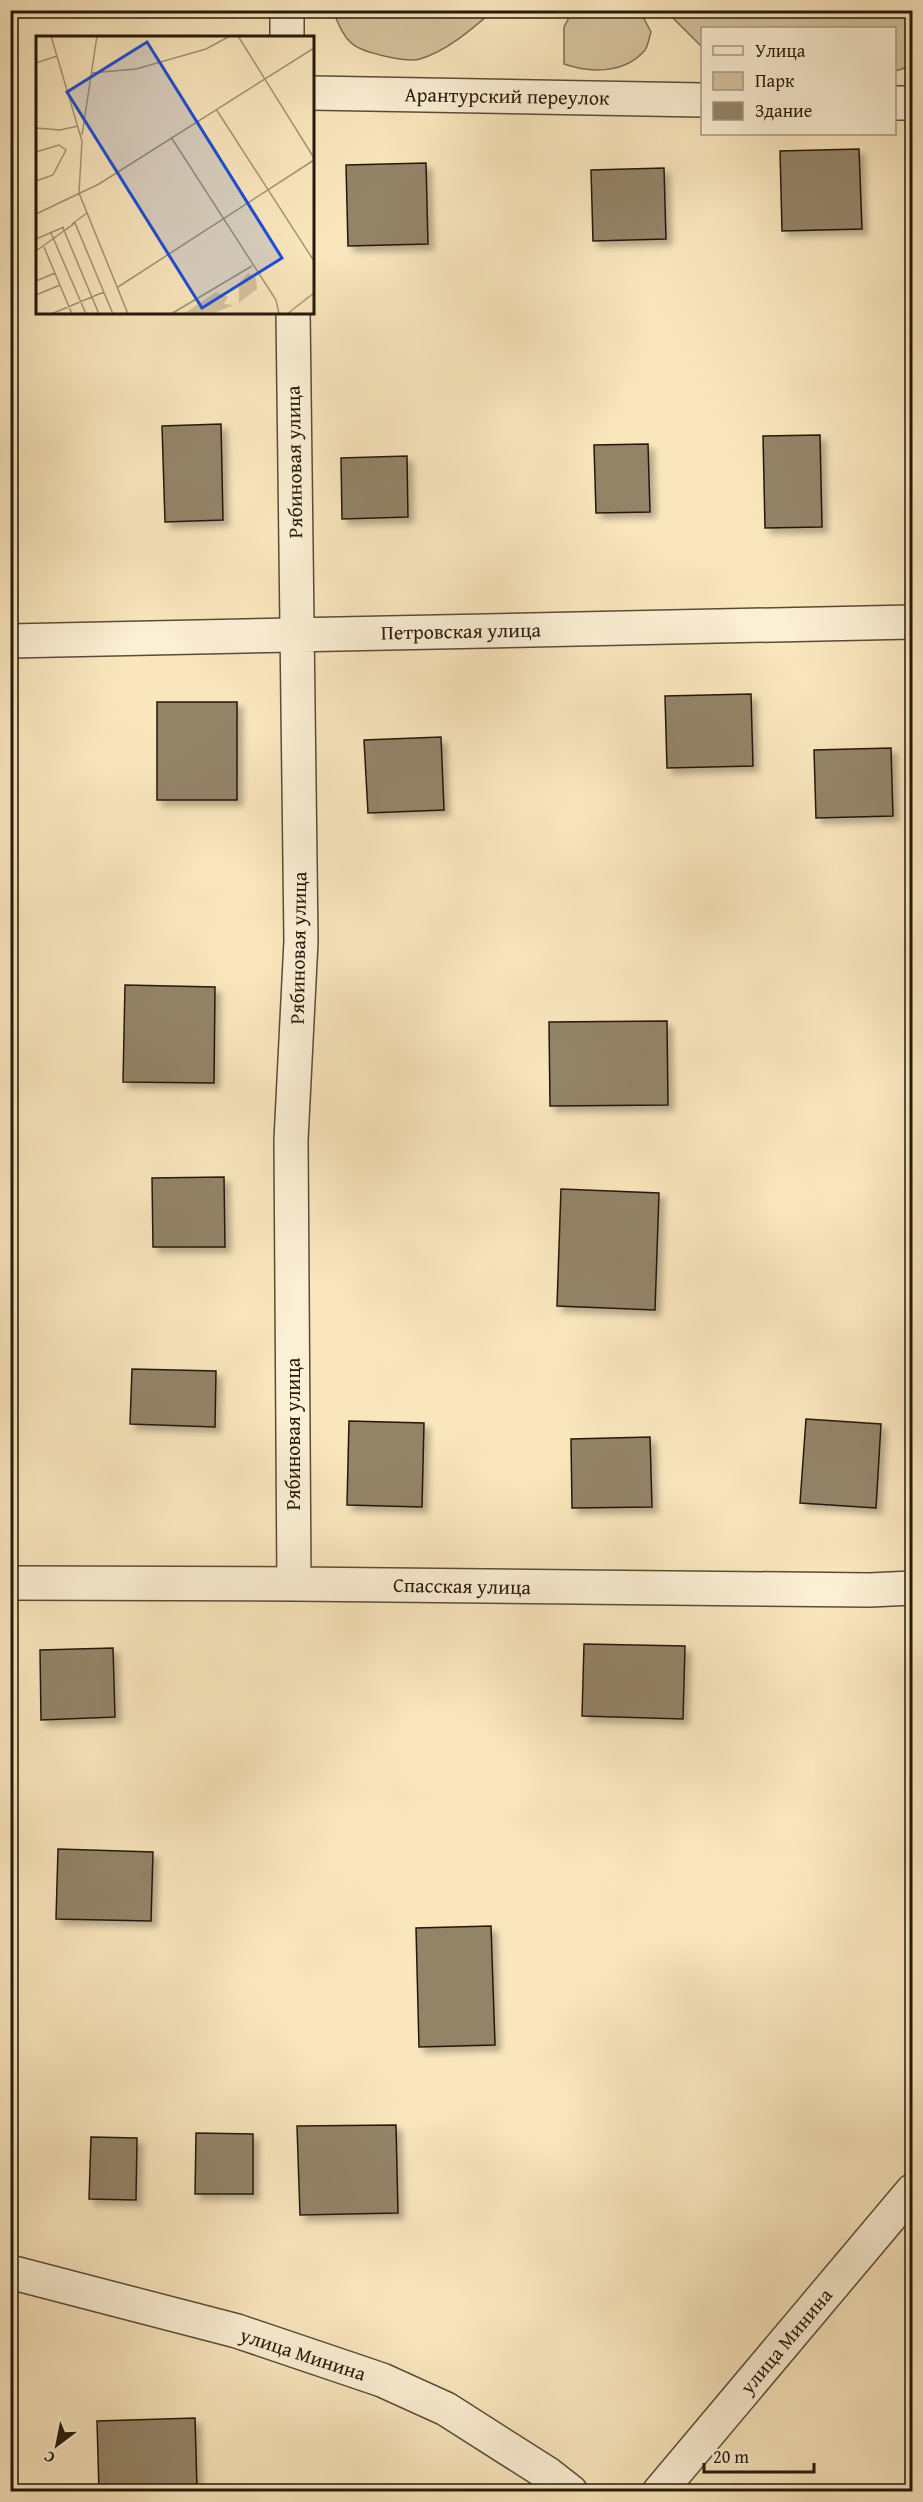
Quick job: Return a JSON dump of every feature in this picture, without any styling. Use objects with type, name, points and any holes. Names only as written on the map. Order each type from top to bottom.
[{"type":"street","points":[[286,10],[287,36]]},
{"type":"street","name":"Арантурский переулок","points":[[314,93],[701,100]]},
{"type":"street","points":[[896,103],[912,104]]},
{"type":"street","name":"Рябиновая улица","points":[[293,314],[301,942],[291,1140],[294,1584]]},
{"type":"street","name":"Петровская улица","points":[[10,641],[912,622]]},
{"type":"street","name":"Спасская улица","points":[[10,1583],[870,1590],[912,1588]]},
{"type":"street","name":"улица Минина","points":[[659,2492],[912,2191]]},
{"type":"street","name":"улица Минина","points":[[10,2272],[237,2331],[382,2380],[446,2409],[548,2474],[571,2492]]},
{"type":"green space","points":[[573,10],[640,11],[651,32],[646,48],[628,64],[607,69],[585,69],[564,64],[564,27]]},
{"type":"green space","points":[[333,11],[493,11],[449,45],[430,55],[412,60],[384,56],[356,47],[346,37]]},
{"type":"green space","points":[[666,11],[912,11],[912,66],[896,71],[896,27],[701,27],[701,46]]},
{"type":"building","points":[[859,149],[862,229],[782,231],[780,151]]},
{"type":"building","points":[[426,163],[428,244],[348,246],[346,165]]},
{"type":"building","points":[[664,168],[666,239],[593,241],[591,170]]},
{"type":"building","points":[[221,424],[223,520],[165,522],[162,426]]},
{"type":"building","points":[[820,435],[822,527],[765,528],[763,436]]},
{"type":"building","points":[[648,444],[650,512],[596,513],[594,445]]},
{"type":"building","points":[[407,456],[408,517],[342,519],[341,458]]},
{"type":"building","points":[[751,694],[753,766],[667,768],[665,696]]},
{"type":"building","points":[[157,702],[237,702],[237,800],[157,800]]},
{"type":"building","points":[[441,737],[444,810],[368,813],[364,740]]},
{"type":"building","points":[[891,748],[893,816],[816,818],[814,750]]},
{"type":"building","points":[[125,985],[215,987],[214,1083],[123,1082]]},
{"type":"building","points":[[667,1021],[668,1105],[550,1106],[549,1022]]},
{"type":"building","points":[[224,1177],[225,1247],[153,1247],[152,1178]]},
{"type":"building","points":[[561,1189],[659,1193],[655,1310],[557,1306]]},
{"type":"building","points":[[132,1369],[216,1371],[215,1427],[130,1424]]},
{"type":"building","points":[[806,1419],[881,1424],[876,1508],[800,1503]]},
{"type":"building","points":[[349,1421],[424,1423],[422,1507],[347,1505]]},
{"type":"building","points":[[650,1437],[652,1507],[572,1508],[571,1439]]},
{"type":"building","points":[[584,1644],[685,1646],[683,1719],[582,1716]]},
{"type":"building","points":[[113,1648],[115,1717],[41,1720],[40,1650]]},
{"type":"building","points":[[58,1849],[153,1852],[151,1921],[56,1919]]},
{"type":"building","points":[[491,1926],[495,2045],[419,2047],[416,1928]]},
{"type":"building","points":[[396,2125],[398,2213],[300,2215],[297,2126]]},
{"type":"building","points":[[196,2133],[253,2134],[253,2194],[195,2194]]},
{"type":"building","points":[[91,2137],[137,2138],[136,2200],[89,2199]]},
{"type":"building","points":[[195,2418],[197,2489],[99,2491],[97,2421]]}]
